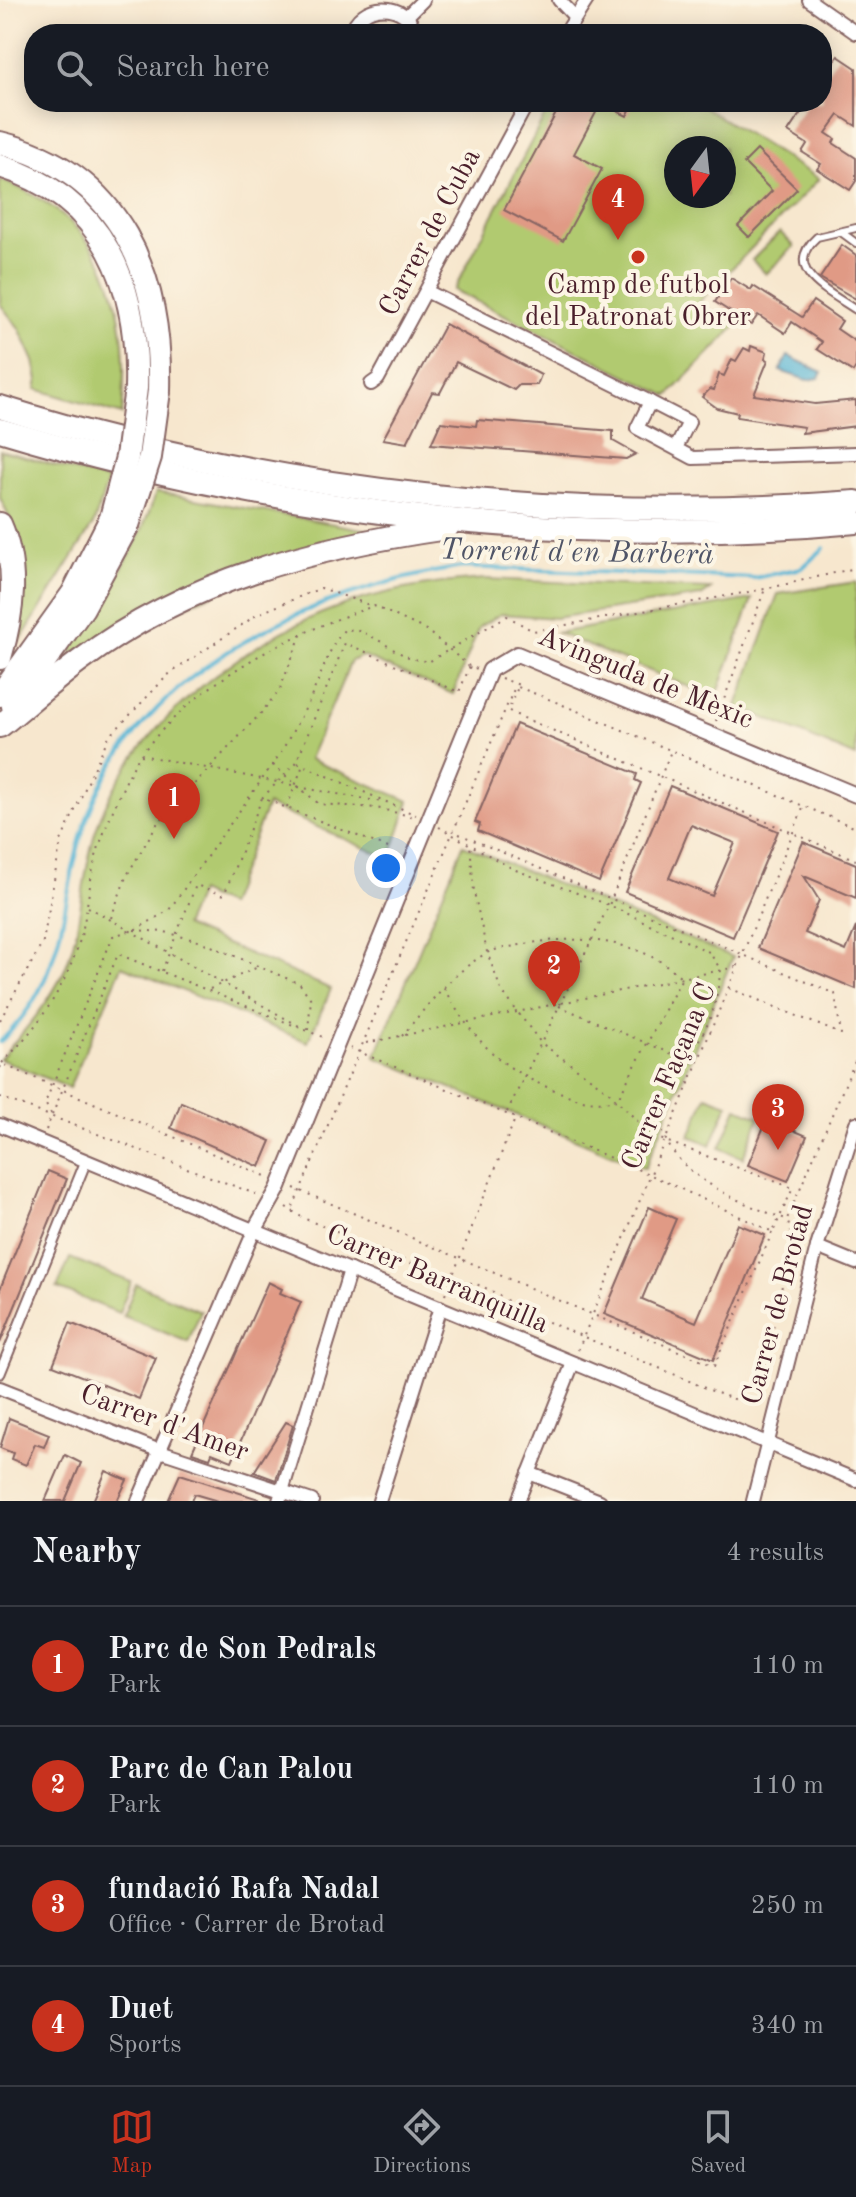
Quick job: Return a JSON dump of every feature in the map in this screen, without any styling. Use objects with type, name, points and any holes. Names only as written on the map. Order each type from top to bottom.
[{"type":"highway","points":[[0,143],[47,161],[98,198],[124,230],[140,259],[152,295],[159,338],[159,391],[150,457],[83,608],[0,724]]},
{"type":"highway","points":[[0,166],[26,175],[58,194],[87,219],[106,244],[122,276],[131,307],[136,388],[120,522],[0,695]]},
{"type":"highway","points":[[0,407],[169,454],[382,491],[613,508],[744,508],[856,502]]},
{"type":"highway","points":[[0,430],[149,470],[374,512],[484,523],[688,531],[856,522]]},
{"type":"highway","points":[[0,724],[81,660],[167,607],[216,583],[312,553],[484,523]]},
{"type":"highway","points":[[0,524],[11,563],[13,596],[0,658]]},
{"type":"street","points":[[408,15],[423,0]]},
{"type":"street","points":[[559,0],[574,16]]},
{"type":"street","points":[[570,24],[587,0]]},
{"type":"street","points":[[809,0],[856,33]]},
{"type":"street","points":[[354,24],[370,7],[390,5],[408,15],[412,24]]},
{"type":"street","name":"Carrer de Cuba","points":[[371,384],[378,379],[428,292],[523,112]]},
{"type":"street","points":[[428,292],[689,422],[676,448]]},
{"type":"street","points":[[650,402],[637,428],[693,458],[856,453]]},
{"type":"street","name":"Avinguda de Mèxic","points":[[489,674],[517,654],[856,795]]},
{"type":"street","points":[[138,1501],[254,1231],[281,1182],[489,674]]},
{"type":"street","name":"Carrer de Brotad","points":[[753,1501],[817,1247],[856,1123]]},
{"type":"street","name":"Carrer Barranquilla","points":[[0,1125],[856,1480]]},
{"type":"street","points":[[0,1373],[86,1161]]},
{"type":"street","points":[[817,1247],[856,1263]]},
{"type":"street","points":[[280,1497],[350,1270]]},
{"type":"street","points":[[379,1501],[440,1307]]},
{"type":"street","points":[[518,1501],[573,1363]]},
{"type":"street","name":"Carrer d'Amer","points":[[0,1388],[280,1497],[312,1501]]},
{"type":"street","points":[[529,1473],[600,1501]]},
{"type":"lane","points":[[856,228],[824,234],[811,241],[802,259],[802,267],[810,278],[856,310]]},
{"type":"lane","points":[[841,232],[856,243]]},
{"type":"path","points":[[52,1115],[45,1103],[113,936],[132,930],[169,910],[273,764],[309,702],[333,645],[344,630],[354,629],[419,662],[430,661],[507,616],[533,631],[765,589],[856,568]]},
{"type":"path","points":[[0,1020],[43,942],[61,841],[108,738],[168,675],[258,614],[321,588],[374,606],[426,630],[470,666],[856,828]]},
{"type":"path","points":[[711,733],[765,589]]},
{"type":"path","points":[[374,606],[301,634],[205,689],[140,755],[97,852],[87,906],[66,980],[28,1037],[1,1066],[714,1366],[793,1188],[652,1136],[617,1100],[541,1043],[501,990],[487,952],[474,892],[470,843]]},
{"type":"path","points":[[111,918],[126,877],[157,824],[280,689],[301,634]]},
{"type":"path","points":[[162,972],[196,885],[224,895],[262,798],[296,763],[345,643],[459,692],[470,666]]},
{"type":"path","points":[[518,687],[508,710],[512,713],[856,860]]},
{"type":"path","points":[[293,1208],[303,1192],[514,689],[518,687]]},
{"type":"path","points":[[506,1113],[609,905],[609,898],[672,749]]},
{"type":"path","points":[[140,755],[388,803]]},
{"type":"path","points":[[296,763],[835,994],[841,1034],[729,988]]},
{"type":"path","points":[[273,764],[319,804],[376,808],[428,821]]},
{"type":"path","points":[[287,808],[303,765]]},
{"type":"path","points":[[262,798],[393,850]]},
{"type":"path","name":"Carrer Façana C","points":[[573,1363],[804,806]]},
{"type":"path","points":[[454,832],[513,869],[609,905],[709,952],[721,970],[710,1020],[665,1092],[659,1122],[682,1166],[765,1212],[787,1219]]},
{"type":"path","points":[[87,906],[308,1031]]},
{"type":"path","points":[[132,930],[176,935],[300,984],[311,999],[308,1031]]},
{"type":"path","points":[[402,1036],[443,987],[487,952],[548,939],[593,938],[663,960],[682,978]]},
{"type":"path","points":[[41,1142],[118,954],[516,1117],[773,1232]]},
{"type":"path","points":[[208,990],[259,966]]},
{"type":"path","points":[[365,1043],[737,967]]},
{"type":"path","points":[[617,1100],[682,978]]},
{"type":"path","points":[[443,987],[463,1023],[488,1052],[523,1078],[591,1104],[617,1100]]},
{"type":"path","points":[[560,1004],[697,1064]]},
{"type":"path","points":[[0,1097],[293,1208],[303,1218],[451,1279],[486,1287],[502,1300],[584,1336],[733,1399],[758,1404],[792,1236],[787,1219],[856,1059]]},
{"type":"path","points":[[440,1307],[516,1117]]},
{"type":"green space","points":[[547,112],[712,112],[819,179],[697,304],[737,325],[668,396],[454,290]]},
{"type":"green space","points":[[0,180],[37,197],[67,219],[90,244],[106,273],[117,305],[123,339],[122,415],[36,389],[38,380],[34,361],[19,328],[0,304]]},
{"type":"green space","points":[[780,232],[794,246],[766,274],[752,260]]},
{"type":"green space","points":[[0,450],[108,480],[94,523],[20,641],[16,639],[25,580],[16,532],[0,498]]},
{"type":"green space","points":[[156,492],[373,531],[352,536],[72,653],[71,646],[131,553]]},
{"type":"green space","points":[[486,579],[711,589],[701,596],[555,618],[501,614],[479,627],[453,694],[362,656],[351,661],[309,759],[409,801],[390,859],[267,805],[228,906],[199,892],[184,926],[331,989],[308,1042],[122,966],[69,1088],[0,1059],[43,1006],[64,971],[75,937],[96,830],[112,793],[134,757],[161,724],[228,666],[301,622],[338,607],[393,591]]},
{"type":"green space","points":[[856,582],[856,757],[737,706],[778,594]]},
{"type":"green space","points":[[752,599],[716,698],[557,633]]},
{"type":"green space","points":[[463,845],[733,957],[645,1168],[375,1057]]},
{"type":"green space","points":[[706,1096],[728,1104],[711,1145],[690,1136]]},
{"type":"green space","points":[[737,1108],[760,1117],[743,1158],[720,1148]]},
{"type":"green space","points":[[70,1258],[131,1282],[119,1313],[57,1288]]},
{"type":"green space","points":[[136,1284],[201,1311],[188,1342],[123,1316]]},
{"type":"water","points":[[788,356],[822,372],[819,378],[807,380],[780,371]]},
{"type":"building","points":[[838,56],[856,68],[856,126],[839,115],[826,133],[835,139],[833,143],[856,158],[856,181],[850,190],[817,169],[821,164],[802,152],[807,144],[788,132],[801,112],[832,112],[832,65]]},
{"type":"building","points":[[557,112],[596,112],[574,154],[602,169],[563,241],[504,210]]},
{"type":"building","points":[[757,150],[797,189],[749,237],[738,226],[772,191],[744,163]]},
{"type":"building","points":[[842,245],[856,255],[856,299],[820,278]]},
{"type":"building","points":[[731,278],[751,290],[753,286],[802,317],[813,301],[842,321],[837,329],[856,342],[856,367],[853,372],[817,349],[822,342],[792,322],[785,333],[758,315],[751,325],[715,302]]},
{"type":"building","points":[[445,324],[541,375],[537,385],[519,385],[514,390],[456,362],[440,393],[432,392],[407,443],[383,439]]},
{"type":"building","points":[[751,346],[767,352],[765,359],[768,360],[754,395],[815,404],[856,400],[856,426],[802,433],[804,427],[737,417],[738,413],[717,408],[702,397],[710,389],[714,390],[719,374],[724,376],[732,359],[736,361],[744,348],[750,351]]},
{"type":"building","points":[[477,420],[613,431],[613,441],[636,454],[626,459],[431,444],[441,422],[476,426]]},
{"type":"building","points":[[516,724],[637,774],[635,780],[641,783],[599,882],[478,831],[480,824],[475,822]]},
{"type":"building","points":[[670,786],[778,831],[733,937],[625,892]],"holes":[[[691,825],[735,843],[712,896],[669,878]]]},
{"type":"building","points":[[803,842],[856,864],[856,898],[804,876],[819,900],[805,933],[846,951],[856,927],[856,989],[758,948]]},
{"type":"building","points":[[181,1102],[271,1141],[260,1167],[171,1128]]},
{"type":"building","points":[[767,1119],[807,1136],[788,1181],[748,1165]]},
{"type":"building","points":[[48,1171],[67,1179],[0,1343],[0,1289]]},
{"type":"building","points":[[649,1207],[676,1219],[642,1299],[696,1322],[738,1224],[765,1235],[713,1360],[604,1314]]},
{"type":"building","points":[[268,1282],[282,1289],[280,1293],[301,1302],[232,1461],[212,1453],[210,1458],[192,1452]]},
{"type":"building","points":[[70,1323],[156,1358],[139,1399],[53,1365]]},
{"type":"building","points":[[9,1418],[49,1434],[44,1447],[35,1444],[26,1465],[11,1459],[13,1453],[0,1448]]},
{"type":"building","points":[[286,1422],[293,1425],[276,1480],[254,1472]]},
{"type":"building","points":[[65,1455],[81,1463],[65,1501],[45,1501]]},
{"type":"building","points":[[106,1471],[127,1480],[117,1501],[93,1501]]},
{"type":"building","points":[[180,1474],[259,1499],[218,1501],[194,1494],[191,1501],[168,1501]]},
{"type":"waterway","name":"Torrent d'en Barberà","points":[[0,1042],[21,1018],[49,970],[81,837],[104,780],[138,730],[181,686],[231,650],[285,620],[344,596],[403,579],[462,567],[754,578],[802,568],[824,548]]},
{"type":"place","name":"Duet","points":[[618,240]]},
{"type":"place","name":"Camp de futbol del Patronat Obrer","points":[[638,257]]},
{"type":"place","name":"Parc de Son Pedrals","points":[[174,839]]},
{"type":"place","name":"Parc de Can Palou","points":[[554,1007]]},
{"type":"place","name":"fundació Rafa Nadal","points":[[778,1150]]}]
